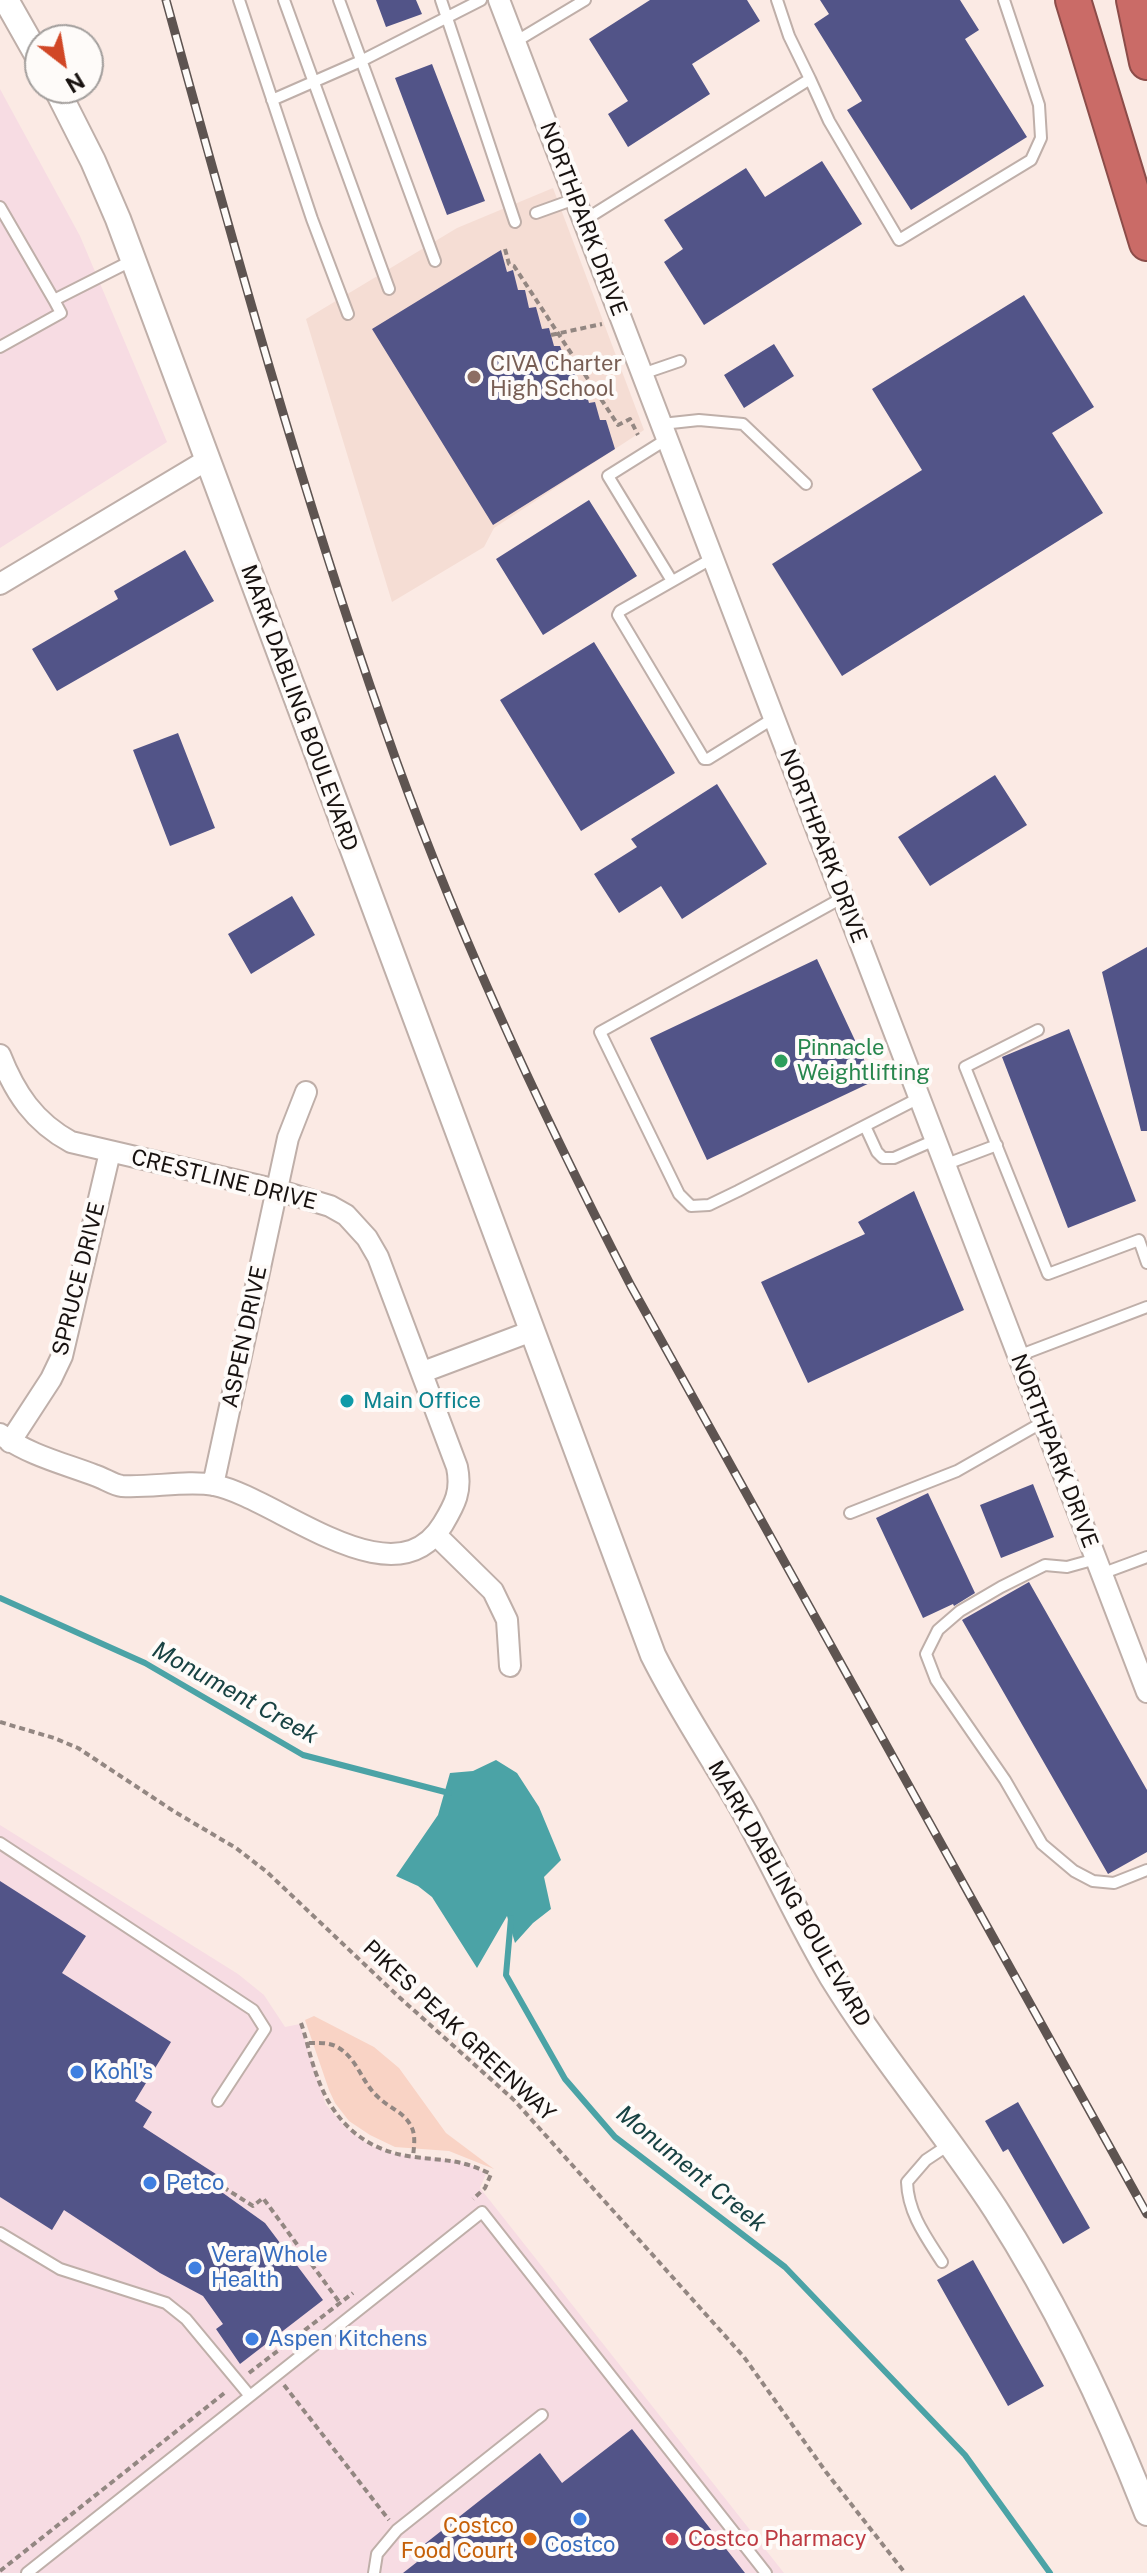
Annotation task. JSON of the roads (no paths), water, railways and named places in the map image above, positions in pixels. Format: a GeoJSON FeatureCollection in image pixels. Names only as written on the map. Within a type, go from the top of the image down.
{"type":"FeatureCollection","features":[{"type":"Feature","properties":{"kind":"highway"},"geometry":{"type":"LineString","coordinates":[[1073,0],[1147,243]]}},
{"type":"Feature","properties":{"kind":"highway"},"geometry":{"type":"LineString","coordinates":[[1134,0],[1147,62]]}},
{"type":"Feature","properties":{"kind":"street"},"geometry":{"type":"LineString","coordinates":[[6,0],[24,32]]}},
{"type":"Feature","properties":{"kind":"street","name":"NORTHPARK DRIVE"},"geometry":{"type":"LineString","coordinates":[[499,0],[1147,1692]]}},
{"type":"Feature","properties":{"kind":"street","name":"MARK DABLING BOULEVARD"},"geometry":{"type":"LineString","coordinates":[[64,104],[93,161],[133,260],[653,1655],[674,1696],[742,1807],[832,1976],[902,2081],[951,2143],[997,2212],[1056,2315],[1109,2419],[1147,2513]]}},
{"type":"Feature","properties":{"kind":"street"},"geometry":{"type":"LineString","coordinates":[[0,584],[207,460]]}},
{"type":"Feature","properties":{"kind":"street","name":"CRESTLINE DRIVE"},"geometry":{"type":"LineString","coordinates":[[0,1055],[4,1079],[26,1106],[54,1133],[71,1142],[277,1190],[330,1206],[346,1215],[367,1238],[378,1257],[423,1372],[460,1481],[459,1494],[436,1535]]}},
{"type":"Feature","properties":{"kind":"street","name":"ASPEN DRIVE"},"geometry":{"type":"LineString","coordinates":[[213,1485],[288,1138],[306,1092]]}},
{"type":"Feature","properties":{"kind":"street","name":"SPRUCE DRIVE"},"geometry":{"type":"LineString","coordinates":[[5,1438],[51,1379],[62,1356],[110,1152]]}},
{"type":"Feature","properties":{"kind":"street"},"geometry":{"type":"LineString","coordinates":[[423,1372],[532,1331]]}},
{"type":"Feature","properties":{"kind":"street"},"geometry":{"type":"LineString","coordinates":[[5,1438],[55,1463],[119,1486],[213,1485],[371,1553],[389,1555],[409,1551],[436,1535],[493,1591],[507,1620],[510,1666]]}},
{"type":"Feature","properties":{"kind":"lane"},"geometry":{"type":"LineString","coordinates":[[239,0],[312,219],[348,314]]}},
{"type":"Feature","properties":{"kind":"lane"},"geometry":{"type":"LineString","coordinates":[[284,0],[389,289]]}},
{"type":"Feature","properties":{"kind":"lane"},"geometry":{"type":"LineString","coordinates":[[339,0],[435,261]]}},
{"type":"Feature","properties":{"kind":"lane"},"geometry":{"type":"LineString","coordinates":[[441,0],[515,222]]}},
{"type":"Feature","properties":{"kind":"lane"},"geometry":{"type":"LineString","coordinates":[[272,100],[361,61],[481,0]]}},
{"type":"Feature","properties":{"kind":"lane"},"geometry":{"type":"LineString","coordinates":[[515,42],[585,0]]}},
{"type":"Feature","properties":{"kind":"lane"},"geometry":{"type":"LineString","coordinates":[[777,0],[789,36],[829,121],[899,240],[1031,160],[1041,138],[1039,105],[1004,0]]}},
{"type":"Feature","properties":{"kind":"lane"},"geometry":{"type":"LineString","coordinates":[[583,221],[810,79]]}},
{"type":"Feature","properties":{"kind":"lane"},"geometry":{"type":"LineString","coordinates":[[536,213],[575,199]]}},
{"type":"Feature","properties":{"kind":"lane"},"geometry":{"type":"LineString","coordinates":[[0,207],[61,313],[0,347]]}},
{"type":"Feature","properties":{"kind":"lane"},"geometry":{"type":"LineString","coordinates":[[54,300],[133,260]]}},
{"type":"Feature","properties":{"kind":"lane"},"geometry":{"type":"LineString","coordinates":[[642,374],[680,361]]}},
{"type":"Feature","properties":{"kind":"lane"},"geometry":{"type":"LineString","coordinates":[[672,581],[608,476],[665,432],[699,420],[743,424],[806,484]]}},
{"type":"Feature","properties":{"kind":"lane"},"geometry":{"type":"LineString","coordinates":[[713,558],[620,611],[618,615],[704,759],[774,718]]}},
{"type":"Feature","properties":{"kind":"lane"},"geometry":{"type":"LineString","coordinates":[[842,898],[600,1032],[679,1194],[691,1206],[709,1205],[919,1098]]}},
{"type":"Feature","properties":{"kind":"lane"},"geometry":{"type":"LineString","coordinates":[[1038,1030],[965,1067],[1048,1274],[1139,1240],[1147,1263]]}},
{"type":"Feature","properties":{"kind":"lane"},"geometry":{"type":"LineString","coordinates":[[865,1126],[883,1158],[894,1158],[935,1140]]}},
{"type":"Feature","properties":{"kind":"lane"},"geometry":{"type":"LineString","coordinates":[[944,1165],[997,1145]]}},
{"type":"Feature","properties":{"kind":"lane"},"geometry":{"type":"LineString","coordinates":[[1018,1356],[1147,1307]]}},
{"type":"Feature","properties":{"kind":"lane"},"geometry":{"type":"LineString","coordinates":[[850,1513],[957,1471],[1043,1422]]}},
{"type":"Feature","properties":{"kind":"lane"},"geometry":{"type":"LineString","coordinates":[[1147,1557],[1098,1566],[1045,1565],[960,1611],[938,1630],[926,1654],[936,1680],[1005,1780],[1042,1844],[1074,1871],[1093,1881],[1114,1883],[1147,1870]]}},
{"type":"Feature","properties":{"kind":"lane"},"geometry":{"type":"LineString","coordinates":[[0,1843],[253,2010],[265,2029],[218,2101]]}},
{"type":"Feature","properties":{"kind":"lane"},"geometry":{"type":"LineString","coordinates":[[942,2262],[919,2226],[908,2199],[907,2182],[926,2160],[951,2143]]}},
{"type":"Feature","properties":{"kind":"lane"},"geometry":{"type":"LineString","coordinates":[[27,2573],[482,2212],[766,2573]]}},
{"type":"Feature","properties":{"kind":"lane"},"geometry":{"type":"LineString","coordinates":[[0,2233],[60,2269],[166,2303],[186,2319],[250,2396]]}},
{"type":"Feature","properties":{"kind":"lane"},"geometry":{"type":"LineString","coordinates":[[374,2573],[377,2554],[397,2530],[542,2415]]}},
{"type":"Feature","properties":{"kind":"water"},"geometry":{"type":"Polygon","coordinates":[[[496,1760],[517,1773],[539,1807],[561,1860],[544,1877],[551,1909],[515,1943],[507,1916],[477,1968],[432,1897],[418,1886],[396,1876],[438,1815],[450,1773],[473,1771],[496,1760]]]}},
{"type":"Feature","properties":{"kind":"waterway","name":"Monument Creek"},"geometry":{"type":"LineString","coordinates":[[0,1598],[145,1663],[303,1755],[449,1793]]}},
{"type":"Feature","properties":{"kind":"waterway","name":"Monument Creek"},"geometry":{"type":"LineString","coordinates":[[511,1918],[506,1975],[565,2079],[615,2137],[785,2267],[965,2455],[1050,2573]]}},
{"type":"Feature","properties":{"kind":"railway"},"geometry":{"type":"LineString","coordinates":[[166,0],[269,364],[353,636],[410,798],[497,1010],[631,1286],[1147,2214]]}},
{"type":"Feature","properties":{"kind":"place","name":"CIVA Charter High School"},"geometry":{"type":"Point","coordinates":[474,377]}},
{"type":"Feature","properties":{"kind":"place","name":"Pinnacle Weightlifting"},"geometry":{"type":"Point","coordinates":[781,1061]}},
{"type":"Feature","properties":{"kind":"place","name":"Main Office"},"geometry":{"type":"Point","coordinates":[347,1401]}},
{"type":"Feature","properties":{"kind":"place","name":"Kohl's"},"geometry":{"type":"Point","coordinates":[77,2072]}},
{"type":"Feature","properties":{"kind":"place","name":"Petco"},"geometry":{"type":"Point","coordinates":[150,2183]}},
{"type":"Feature","properties":{"kind":"place","name":"Vera Whole Health"},"geometry":{"type":"Point","coordinates":[195,2268]}},
{"type":"Feature","properties":{"kind":"place","name":"Aspen Kitchens"},"geometry":{"type":"Point","coordinates":[252,2339]}},
{"type":"Feature","properties":{"kind":"place","name":"Costco"},"geometry":{"type":"Point","coordinates":[580,2519]}},
{"type":"Feature","properties":{"kind":"place","name":"Costco Food Court"},"geometry":{"type":"Point","coordinates":[530,2539]}},
{"type":"Feature","properties":{"kind":"place","name":"Costco Pharmacy"},"geometry":{"type":"Point","coordinates":[672,2539]}}]}
